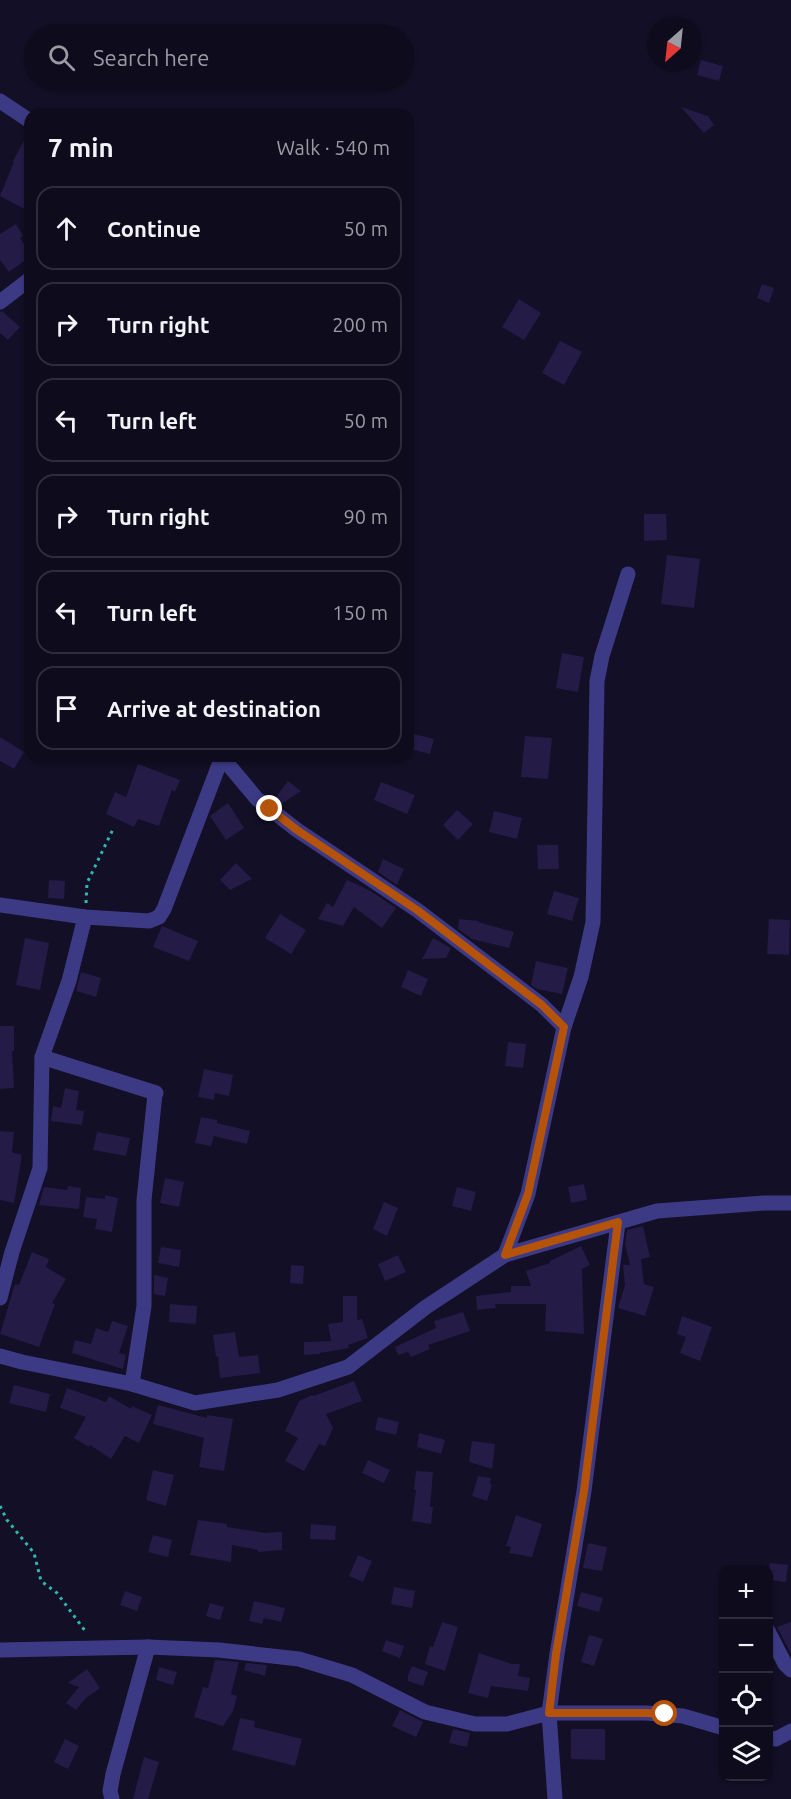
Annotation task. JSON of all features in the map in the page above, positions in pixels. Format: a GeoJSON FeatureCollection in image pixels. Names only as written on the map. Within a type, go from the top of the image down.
{"type":"FeatureCollection","features":[{"type":"Feature","properties":{"kind":"street"},"geometry":{"type":"LineString","coordinates":[[0,101],[24,117]]}},
{"type":"Feature","properties":{"kind":"street"},"geometry":{"type":"LineString","coordinates":[[0,302],[24,284]]}},
{"type":"Feature","properties":{"kind":"street"},"geometry":{"type":"LineString","coordinates":[[505,1255],[528,1194],[564,1027],[581,977],[593,922],[597,681],[602,656],[628,574]]}},
{"type":"Feature","properties":{"kind":"street"},"geometry":{"type":"LineString","coordinates":[[0,905],[85,917],[149,921],[159,917],[219,762]]}},
{"type":"Feature","properties":{"kind":"street"},"geometry":{"type":"LineString","coordinates":[[226,762],[257,799],[297,830],[417,910],[542,1005],[564,1027]]}},
{"type":"Feature","properties":{"kind":"street"},"geometry":{"type":"LineString","coordinates":[[0,1298],[12,1252],[40,1168],[42,1057],[69,981],[85,917]]}},
{"type":"Feature","properties":{"kind":"street"},"geometry":{"type":"LineString","coordinates":[[42,1057],[156,1093],[144,1200],[144,1306],[132,1384]]}},
{"type":"Feature","properties":{"kind":"street"},"geometry":{"type":"LineString","coordinates":[[0,1356],[132,1384],[195,1403],[278,1390],[348,1367],[426,1307],[505,1255],[657,1211],[791,1203]]}},
{"type":"Feature","properties":{"kind":"street"},"geometry":{"type":"LineString","coordinates":[[555,1799],[549,1713],[556,1654],[584,1491],[618,1222]]}},
{"type":"Feature","properties":{"kind":"street"},"geometry":{"type":"LineString","coordinates":[[773,1641],[785,1664],[791,1670]]}},
{"type":"Feature","properties":{"kind":"street"},"geometry":{"type":"LineString","coordinates":[[112,1799],[110,1791],[113,1774],[148,1647]]}},
{"type":"Feature","properties":{"kind":"street"},"geometry":{"type":"LineString","coordinates":[[0,1650],[148,1647],[219,1650],[299,1659],[351,1675],[425,1712],[474,1724],[507,1724],[549,1713],[656,1713],[683,1716],[720,1727]]}},
{"type":"Feature","properties":{"kind":"street"},"geometry":{"type":"LineString","coordinates":[[773,1739],[791,1731]]}},
{"type":"Feature","properties":{"kind":"path"},"geometry":{"type":"LineString","coordinates":[[85,917],[87,883],[114,827]]}},
{"type":"Feature","properties":{"kind":"path"},"geometry":{"type":"LineString","coordinates":[[0,1506],[7,1520],[34,1552],[41,1581],[57,1593],[98,1648]]}},
{"type":"Feature","properties":{"kind":"building"},"geometry":{"type":"Polygon","coordinates":[[[701,60],[723,66],[719,81],[697,75],[698,72],[701,72],[701,60]]]}},
{"type":"Feature","properties":{"kind":"building"},"geometry":{"type":"Polygon","coordinates":[[[681,107],[708,116],[714,125],[704,133],[681,107]]]}},
{"type":"Feature","properties":{"kind":"building"},"geometry":{"type":"Polygon","coordinates":[[[24,140],[24,209],[0,196],[13,161],[24,140]]]}},
{"type":"Feature","properties":{"kind":"building"},"geometry":{"type":"Polygon","coordinates":[[[16,224],[23,236],[20,238],[24,244],[24,261],[9,272],[0,260],[0,234],[16,224]]]}},
{"type":"Feature","properties":{"kind":"building"},"geometry":{"type":"Polygon","coordinates":[[[762,284],[774,288],[769,303],[757,298],[762,284]]]}},
{"type":"Feature","properties":{"kind":"building"},"geometry":{"type":"Polygon","coordinates":[[[519,299],[541,313],[524,340],[502,327],[519,299]]]}},
{"type":"Feature","properties":{"kind":"building"},"geometry":{"type":"Polygon","coordinates":[[[2,311],[20,327],[8,340],[0,333],[0,312],[2,311]]]}},
{"type":"Feature","properties":{"kind":"building"},"geometry":{"type":"Polygon","coordinates":[[[560,341],[582,352],[564,385],[542,373],[560,341]]]}},
{"type":"Feature","properties":{"kind":"building"},"geometry":{"type":"Polygon","coordinates":[[[644,514],[666,514],[667,540],[644,541],[644,514]]]}},
{"type":"Feature","properties":{"kind":"building"},"geometry":{"type":"Polygon","coordinates":[[[667,555],[700,559],[694,608],[661,604],[667,555]]]}},
{"type":"Feature","properties":{"kind":"building"},"geometry":{"type":"Polygon","coordinates":[[[562,653],[584,657],[578,692],[556,688],[562,653]]]}},
{"type":"Feature","properties":{"kind":"building"},"geometry":{"type":"Polygon","coordinates":[[[414,734],[434,739],[430,754],[414,750],[414,734]]]}},
{"type":"Feature","properties":{"kind":"building"},"geometry":{"type":"Polygon","coordinates":[[[525,736],[552,738],[548,779],[521,777],[525,736]]]}},
{"type":"Feature","properties":{"kind":"building"},"geometry":{"type":"Polygon","coordinates":[[[0,737],[24,752],[14,769],[0,761],[0,737]]]}},
{"type":"Feature","properties":{"kind":"building"},"geometry":{"type":"Polygon","coordinates":[[[138,764],[180,780],[175,792],[172,790],[159,826],[138,819],[134,827],[106,814],[115,792],[126,797],[138,764]]]}},
{"type":"Feature","properties":{"kind":"building"},"geometry":{"type":"Polygon","coordinates":[[[288,781],[301,791],[280,805],[274,800],[288,781]]]}},
{"type":"Feature","properties":{"kind":"building"},"geometry":{"type":"Polygon","coordinates":[[[381,782],[415,795],[407,814],[374,800],[381,782]]]}},
{"type":"Feature","properties":{"kind":"building"},"geometry":{"type":"Polygon","coordinates":[[[228,803],[244,828],[226,840],[210,816],[228,803]]]}},
{"type":"Feature","properties":{"kind":"building"},"geometry":{"type":"Polygon","coordinates":[[[457,810],[473,824],[458,840],[443,825],[457,810]]]}},
{"type":"Feature","properties":{"kind":"building"},"geometry":{"type":"Polygon","coordinates":[[[494,811],[522,818],[517,839],[489,832],[494,811]]]}},
{"type":"Feature","properties":{"kind":"building"},"geometry":{"type":"Polygon","coordinates":[[[537,845],[558,845],[559,869],[538,869],[537,845]]]}},
{"type":"Feature","properties":{"kind":"building"},"geometry":{"type":"Polygon","coordinates":[[[383,859],[404,869],[397,885],[378,872],[383,859]]]}},
{"type":"Feature","properties":{"kind":"building"},"geometry":{"type":"Polygon","coordinates":[[[236,863],[252,879],[230,890],[220,880],[236,863]]]}},
{"type":"Feature","properties":{"kind":"building"},"geometry":{"type":"Polygon","coordinates":[[[49,880],[65,881],[64,899],[48,898],[49,880]]]}},
{"type":"Feature","properties":{"kind":"building"},"geometry":{"type":"Polygon","coordinates":[[[347,880],[369,890],[396,908],[382,928],[354,907],[343,926],[318,919],[327,903],[333,907],[347,880]]]}},
{"type":"Feature","properties":{"kind":"building"},"geometry":{"type":"Polygon","coordinates":[[[554,891],[579,898],[572,921],[547,914],[554,891]]]}},
{"type":"Feature","properties":{"kind":"building"},"geometry":{"type":"Polygon","coordinates":[[[280,914],[306,930],[291,954],[265,938],[280,914]]]}},
{"type":"Feature","properties":{"kind":"building"},"geometry":{"type":"Polygon","coordinates":[[[459,919],[478,921],[514,932],[509,948],[472,939],[458,929],[459,919]]]}},
{"type":"Feature","properties":{"kind":"building"},"geometry":{"type":"Polygon","coordinates":[[[769,919],[790,920],[789,955],[767,954],[769,919]]]}},
{"type":"Feature","properties":{"kind":"building"},"geometry":{"type":"Polygon","coordinates":[[[162,926],[198,941],[189,961],[153,947],[162,926]]]}},
{"type":"Feature","properties":{"kind":"building"},"geometry":{"type":"Polygon","coordinates":[[[25,938],[49,943],[40,990],[16,985],[25,938]]]}},
{"type":"Feature","properties":{"kind":"building"},"geometry":{"type":"Polygon","coordinates":[[[433,938],[451,948],[446,958],[422,959],[433,938]]]}},
{"type":"Feature","properties":{"kind":"building"},"geometry":{"type":"Polygon","coordinates":[[[536,961],[568,968],[562,994],[537,989],[531,985],[536,961]]]}},
{"type":"Feature","properties":{"kind":"building"},"geometry":{"type":"Polygon","coordinates":[[[408,970],[428,979],[421,996],[401,987],[408,970]]]}},
{"type":"Feature","properties":{"kind":"building"},"geometry":{"type":"Polygon","coordinates":[[[81,972],[101,978],[96,997],[76,991],[81,972]]]}},
{"type":"Feature","properties":{"kind":"building"},"geometry":{"type":"Polygon","coordinates":[[[0,1026],[14,1026],[14,1051],[12,1051],[14,1088],[0,1089],[0,1026]]]}},
{"type":"Feature","properties":{"kind":"building"},"geometry":{"type":"Polygon","coordinates":[[[508,1042],[526,1044],[523,1068],[505,1066],[508,1042]]]}},
{"type":"Feature","properties":{"kind":"building"},"geometry":{"type":"Polygon","coordinates":[[[204,1069],[233,1075],[229,1096],[215,1093],[214,1100],[198,1097],[204,1069]]]}},
{"type":"Feature","properties":{"kind":"building"},"geometry":{"type":"Polygon","coordinates":[[[65,1088],[79,1091],[76,1110],[84,1111],[82,1125],[51,1121],[53,1106],[61,1108],[65,1088]]]}},
{"type":"Feature","properties":{"kind":"building"},"geometry":{"type":"Polygon","coordinates":[[[201,1117],[250,1131],[247,1144],[214,1136],[211,1146],[195,1143],[201,1117]]]}},
{"type":"Feature","properties":{"kind":"building"},"geometry":{"type":"Polygon","coordinates":[[[0,1131],[14,1132],[12,1152],[22,1155],[14,1203],[0,1200],[0,1131]]]}},
{"type":"Feature","properties":{"kind":"building"},"geometry":{"type":"Polygon","coordinates":[[[97,1132],[130,1138],[126,1156],[93,1150],[97,1132]]]}},
{"type":"Feature","properties":{"kind":"building"},"geometry":{"type":"Polygon","coordinates":[[[165,1178],[184,1182],[179,1207],[160,1203],[165,1178]]]}},
{"type":"Feature","properties":{"kind":"building"},"geometry":{"type":"Polygon","coordinates":[[[584,1184],[587,1200],[571,1203],[568,1187],[584,1184]]]}},
{"type":"Feature","properties":{"kind":"building"},"geometry":{"type":"Polygon","coordinates":[[[68,1186],[81,1188],[79,1209],[39,1205],[44,1187],[67,1190],[68,1186]]]}},
{"type":"Feature","properties":{"kind":"building"},"geometry":{"type":"Polygon","coordinates":[[[457,1187],[476,1192],[471,1211],[452,1206],[457,1187]]]}},
{"type":"Feature","properties":{"kind":"building"},"geometry":{"type":"Polygon","coordinates":[[[105,1195],[118,1198],[112,1232],[95,1229],[97,1219],[83,1217],[86,1197],[105,1199],[105,1195]]]}},
{"type":"Feature","properties":{"kind":"building"},"geometry":{"type":"Polygon","coordinates":[[[384,1202],[398,1208],[387,1236],[373,1229],[384,1202]]]}},
{"type":"Feature","properties":{"kind":"building"},"geometry":{"type":"Polygon","coordinates":[[[643,1226],[650,1257],[641,1259],[644,1284],[654,1287],[645,1316],[618,1308],[625,1285],[623,1265],[630,1265],[625,1244],[627,1230],[643,1226]]]}},
{"type":"Feature","properties":{"kind":"building"},"geometry":{"type":"Polygon","coordinates":[[[581,1246],[590,1265],[582,1269],[584,1334],[545,1331],[546,1304],[495,1304],[496,1308],[477,1310],[476,1296],[511,1292],[511,1286],[531,1286],[526,1271],[550,1263],[581,1246]]]}},
{"type":"Feature","properties":{"kind":"building"},"geometry":{"type":"Polygon","coordinates":[[[161,1247],[181,1250],[179,1267],[158,1263],[161,1247]]]}},
{"type":"Feature","properties":{"kind":"building"},"geometry":{"type":"Polygon","coordinates":[[[32,1252],[49,1259],[46,1267],[66,1279],[52,1303],[55,1304],[39,1347],[0,1334],[15,1284],[19,1285],[32,1252]]]}},
{"type":"Feature","properties":{"kind":"building"},"geometry":{"type":"Polygon","coordinates":[[[398,1255],[406,1272],[385,1281],[378,1264],[398,1255]]]}},
{"type":"Feature","properties":{"kind":"building"},"geometry":{"type":"Polygon","coordinates":[[[291,1265],[304,1266],[303,1284],[290,1283],[291,1265]]]}},
{"type":"Feature","properties":{"kind":"building"},"geometry":{"type":"Polygon","coordinates":[[[154,1275],[168,1278],[165,1296],[154,1294],[154,1275]]]}},
{"type":"Feature","properties":{"kind":"building"},"geometry":{"type":"Polygon","coordinates":[[[343,1296],[357,1296],[357,1320],[362,1319],[368,1338],[348,1345],[349,1348],[304,1355],[304,1342],[331,1341],[328,1324],[343,1322],[343,1296]]]}},
{"type":"Feature","properties":{"kind":"building"},"geometry":{"type":"Polygon","coordinates":[[[170,1304],[197,1306],[196,1324],[169,1322],[170,1304]]]}},
{"type":"Feature","properties":{"kind":"building"},"geometry":{"type":"Polygon","coordinates":[[[463,1312],[470,1331],[428,1345],[430,1349],[411,1357],[408,1352],[398,1355],[395,1347],[436,1328],[434,1321],[463,1312]]]}},
{"type":"Feature","properties":{"kind":"building"},"geometry":{"type":"Polygon","coordinates":[[[682,1316],[712,1327],[700,1361],[680,1353],[686,1337],[677,1334],[682,1316]]]}},
{"type":"Feature","properties":{"kind":"building"},"geometry":{"type":"Polygon","coordinates":[[[112,1321],[128,1326],[119,1353],[126,1355],[123,1369],[72,1353],[75,1340],[91,1344],[96,1328],[108,1332],[112,1321]]]}},
{"type":"Feature","properties":{"kind":"building"},"geometry":{"type":"Polygon","coordinates":[[[235,1332],[239,1357],[258,1355],[260,1373],[220,1378],[213,1335],[235,1332]]]}},
{"type":"Feature","properties":{"kind":"building"},"geometry":{"type":"Polygon","coordinates":[[[354,1381],[362,1401],[326,1414],[333,1428],[325,1446],[319,1444],[304,1471],[285,1461],[298,1438],[285,1431],[299,1401],[354,1381]]]}},
{"type":"Feature","properties":{"kind":"building"},"geometry":{"type":"Polygon","coordinates":[[[14,1385],[50,1394],[46,1412],[9,1403],[14,1385]]]}},
{"type":"Feature","properties":{"kind":"building"},"geometry":{"type":"Polygon","coordinates":[[[67,1388],[106,1402],[109,1396],[131,1409],[132,1406],[152,1415],[139,1443],[125,1436],[111,1459],[90,1445],[89,1447],[74,1438],[86,1417],[60,1408],[67,1388]]]}},
{"type":"Feature","properties":{"kind":"building"},"geometry":{"type":"Polygon","coordinates":[[[158,1405],[207,1418],[207,1415],[233,1419],[224,1471],[199,1467],[204,1438],[153,1424],[158,1405]]]}},
{"type":"Feature","properties":{"kind":"building"},"geometry":{"type":"Polygon","coordinates":[[[378,1417],[399,1422],[396,1435],[375,1430],[378,1417]]]}},
{"type":"Feature","properties":{"kind":"building"},"geometry":{"type":"Polygon","coordinates":[[[419,1433],[445,1440],[441,1454],[417,1447],[419,1433]]]}},
{"type":"Feature","properties":{"kind":"building"},"geometry":{"type":"Polygon","coordinates":[[[472,1441],[495,1444],[492,1469],[469,1462],[472,1441]]]}},
{"type":"Feature","properties":{"kind":"building"},"geometry":{"type":"Polygon","coordinates":[[[368,1460],[390,1470],[384,1483],[362,1473],[368,1460]]]}},
{"type":"Feature","properties":{"kind":"building"},"geometry":{"type":"Polygon","coordinates":[[[153,1470],[174,1475],[166,1506],[146,1500],[153,1470]]]}},
{"type":"Feature","properties":{"kind":"building"},"geometry":{"type":"Polygon","coordinates":[[[416,1471],[433,1472],[431,1524],[412,1521],[416,1471]]]}},
{"type":"Feature","properties":{"kind":"building"},"geometry":{"type":"Polygon","coordinates":[[[478,1476],[491,1478],[490,1484],[492,1485],[487,1501],[472,1496],[478,1476]]]}},
{"type":"Feature","properties":{"kind":"building"},"geometry":{"type":"Polygon","coordinates":[[[516,1515],[542,1524],[532,1557],[509,1553],[511,1547],[506,1546],[516,1515]]]}},
{"type":"Feature","properties":{"kind":"building"},"geometry":{"type":"Polygon","coordinates":[[[198,1520],[265,1533],[282,1532],[282,1550],[258,1552],[258,1550],[232,1545],[231,1562],[190,1555],[198,1520]]]}},
{"type":"Feature","properties":{"kind":"building"},"geometry":{"type":"Polygon","coordinates":[[[311,1524],[336,1526],[335,1540],[310,1539],[311,1524]]]}},
{"type":"Feature","properties":{"kind":"building"},"geometry":{"type":"Polygon","coordinates":[[[153,1535],[172,1540],[168,1557],[148,1552],[153,1535]]]}},
{"type":"Feature","properties":{"kind":"building"},"geometry":{"type":"Polygon","coordinates":[[[588,1543],[607,1547],[602,1571],[583,1568],[588,1543]]]}},
{"type":"Feature","properties":{"kind":"building"},"geometry":{"type":"Polygon","coordinates":[[[358,1555],[372,1561],[363,1582],[349,1576],[358,1555]]]}},
{"type":"Feature","properties":{"kind":"building"},"geometry":{"type":"Polygon","coordinates":[[[770,1563],[788,1565],[786,1582],[773,1581],[773,1565],[770,1563]]]}},
{"type":"Feature","properties":{"kind":"building"},"geometry":{"type":"Polygon","coordinates":[[[394,1587],[415,1591],[412,1608],[391,1604],[394,1587]]]}},
{"type":"Feature","properties":{"kind":"building"},"geometry":{"type":"Polygon","coordinates":[[[125,1591],[142,1597],[137,1611],[120,1605],[125,1591]]]}},
{"type":"Feature","properties":{"kind":"building"},"geometry":{"type":"Polygon","coordinates":[[[581,1592],[603,1598],[599,1612],[577,1606],[581,1592]]]}},
{"type":"Feature","properties":{"kind":"building"},"geometry":{"type":"Polygon","coordinates":[[[254,1601],[285,1608],[281,1622],[264,1618],[262,1624],[249,1621],[254,1601]]]}},
{"type":"Feature","properties":{"kind":"building"},"geometry":{"type":"Polygon","coordinates":[[[210,1603],[224,1607],[220,1620],[206,1616],[210,1603]]]}},
{"type":"Feature","properties":{"kind":"building"},"geometry":{"type":"Polygon","coordinates":[[[442,1622],[458,1627],[445,1671],[425,1664],[430,1646],[433,1647],[442,1622]]]}},
{"type":"Feature","properties":{"kind":"building"},"geometry":{"type":"Polygon","coordinates":[[[791,1622],[791,1654],[777,1627],[791,1622]]]}},
{"type":"Feature","properties":{"kind":"building"},"geometry":{"type":"Polygon","coordinates":[[[589,1635],[603,1639],[594,1666],[581,1662],[589,1635]]]}},
{"type":"Feature","properties":{"kind":"building"},"geometry":{"type":"Polygon","coordinates":[[[386,1640],[404,1646],[400,1658],[382,1651],[386,1640]]]}},
{"type":"Feature","properties":{"kind":"building"},"geometry":{"type":"Polygon","coordinates":[[[479,1653],[512,1664],[520,1664],[518,1676],[530,1678],[528,1691],[491,1686],[488,1698],[468,1693],[479,1653]]]}},
{"type":"Feature","properties":{"kind":"building"},"geometry":{"type":"Polygon","coordinates":[[[215,1660],[239,1662],[231,1694],[237,1696],[233,1711],[223,1726],[194,1717],[203,1687],[208,1688],[215,1660]]]}},
{"type":"Feature","properties":{"kind":"building"},"geometry":{"type":"Polygon","coordinates":[[[246,1663],[267,1665],[265,1676],[244,1670],[246,1663]]]}},
{"type":"Feature","properties":{"kind":"building"},"geometry":{"type":"Polygon","coordinates":[[[412,1666],[428,1672],[423,1686],[408,1681],[412,1666]]]}},
{"type":"Feature","properties":{"kind":"building"},"geometry":{"type":"Polygon","coordinates":[[[159,1667],[177,1672],[173,1685],[156,1680],[159,1667]]]}},
{"type":"Feature","properties":{"kind":"building"},"geometry":{"type":"Polygon","coordinates":[[[87,1669],[100,1688],[86,1698],[76,1710],[66,1703],[79,1687],[68,1683],[87,1669]]]}},
{"type":"Feature","properties":{"kind":"building"},"geometry":{"type":"Polygon","coordinates":[[[400,1710],[423,1722],[416,1737],[392,1726],[400,1710]]]}},
{"type":"Feature","properties":{"kind":"building"},"geometry":{"type":"Polygon","coordinates":[[[240,1718],[255,1721],[254,1727],[302,1739],[295,1766],[232,1750],[240,1718]]]}},
{"type":"Feature","properties":{"kind":"building"},"geometry":{"type":"Polygon","coordinates":[[[453,1729],[470,1733],[467,1747],[449,1743],[453,1729]]]}},
{"type":"Feature","properties":{"kind":"building"},"geometry":{"type":"Polygon","coordinates":[[[571,1729],[605,1729],[605,1760],[571,1759],[571,1729]]]}},
{"type":"Feature","properties":{"kind":"building"},"geometry":{"type":"Polygon","coordinates":[[[65,1739],[79,1746],[68,1769],[54,1762],[65,1739]]]}},
{"type":"Feature","properties":{"kind":"building"},"geometry":{"type":"Polygon","coordinates":[[[144,1757],[159,1762],[148,1799],[133,1799],[144,1757]]]}},
{"type":"Feature","properties":{"kind":"route"},"geometry":{"type":"LineString","coordinates":[[270,809],[297,830],[417,910],[542,1005],[564,1027],[528,1194],[505,1255],[618,1222],[584,1491],[556,1654],[549,1713],[665,1714]]}}]}
